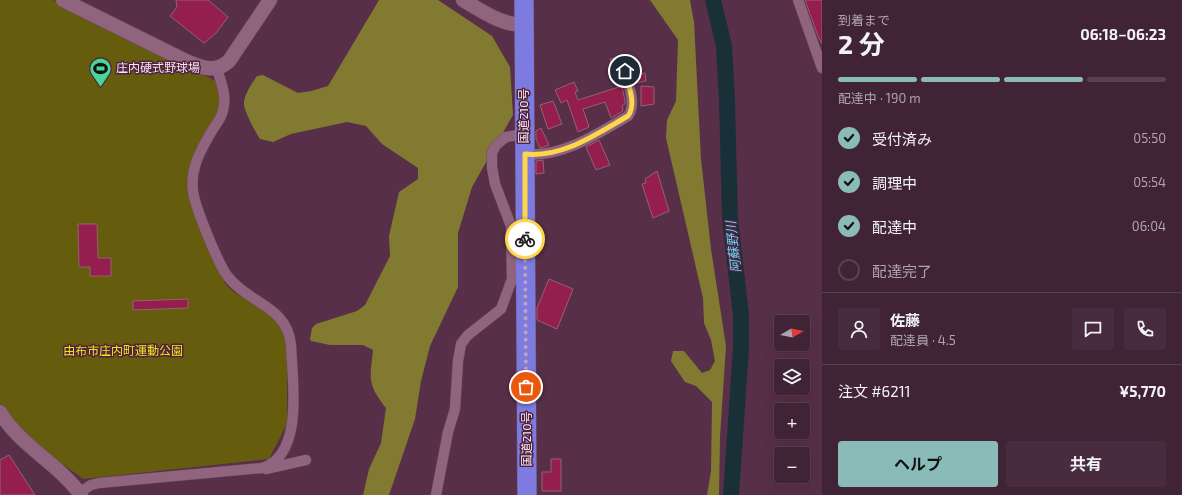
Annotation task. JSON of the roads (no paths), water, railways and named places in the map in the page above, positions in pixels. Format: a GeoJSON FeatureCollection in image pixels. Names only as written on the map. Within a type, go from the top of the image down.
{"type":"FeatureCollection","features":[{"type":"Feature","properties":{"kind":"highway","name":"国道210号"},"geometry":{"type":"LineString","coordinates":[[524,0],[527,495]]}},
{"type":"Feature","properties":{"kind":"street"},"geometry":{"type":"LineString","coordinates":[[63,0],[190,62],[205,68],[217,69],[229,62],[270,0]]}},
{"type":"Feature","properties":{"kind":"street"},"geometry":{"type":"LineString","coordinates":[[463,0],[500,20],[511,24],[524,25]]}},
{"type":"Feature","properties":{"kind":"street"},"geometry":{"type":"LineString","coordinates":[[798,0],[822,68]]}},
{"type":"Feature","properties":{"kind":"street"},"geometry":{"type":"LineString","coordinates":[[217,69],[224,96],[223,110],[197,158],[193,177],[194,196],[226,274],[237,287],[280,316],[288,333],[291,345],[292,432],[286,446],[278,457],[269,466],[258,469]]}},
{"type":"Feature","properties":{"kind":"street"},"geometry":{"type":"LineString","coordinates":[[525,154],[548,154],[580,143],[628,116],[631,112],[632,104],[625,71]]}},
{"type":"Feature","properties":{"kind":"street"},"geometry":{"type":"LineString","coordinates":[[436,495],[447,438],[455,409],[458,361],[461,344],[468,335],[501,309],[512,279],[511,226],[495,184],[492,167],[492,154],[496,145],[506,137],[524,134]]}},
{"type":"Feature","properties":{"kind":"street"},"geometry":{"type":"LineString","coordinates":[[0,412],[16,434],[59,471],[80,494],[91,485],[99,483],[258,469],[282,466],[306,460]]}},
{"type":"Feature","properties":{"kind":"waterway","name":"阿蘇野川"},"geometry":{"type":"LineString","coordinates":[[713,0],[724,46],[730,219],[741,315],[741,348],[731,495]]}},
{"type":"Feature","properties":{"kind":"place","name":"庄内硬式野球場"},"geometry":{"type":"Point","coordinates":[101,88]}},
{"type":"Feature","properties":{"kind":"park label","name":"由布市庄内町運動公園"},"geometry":{"type":"Point","coordinates":[123,351]}}]}
